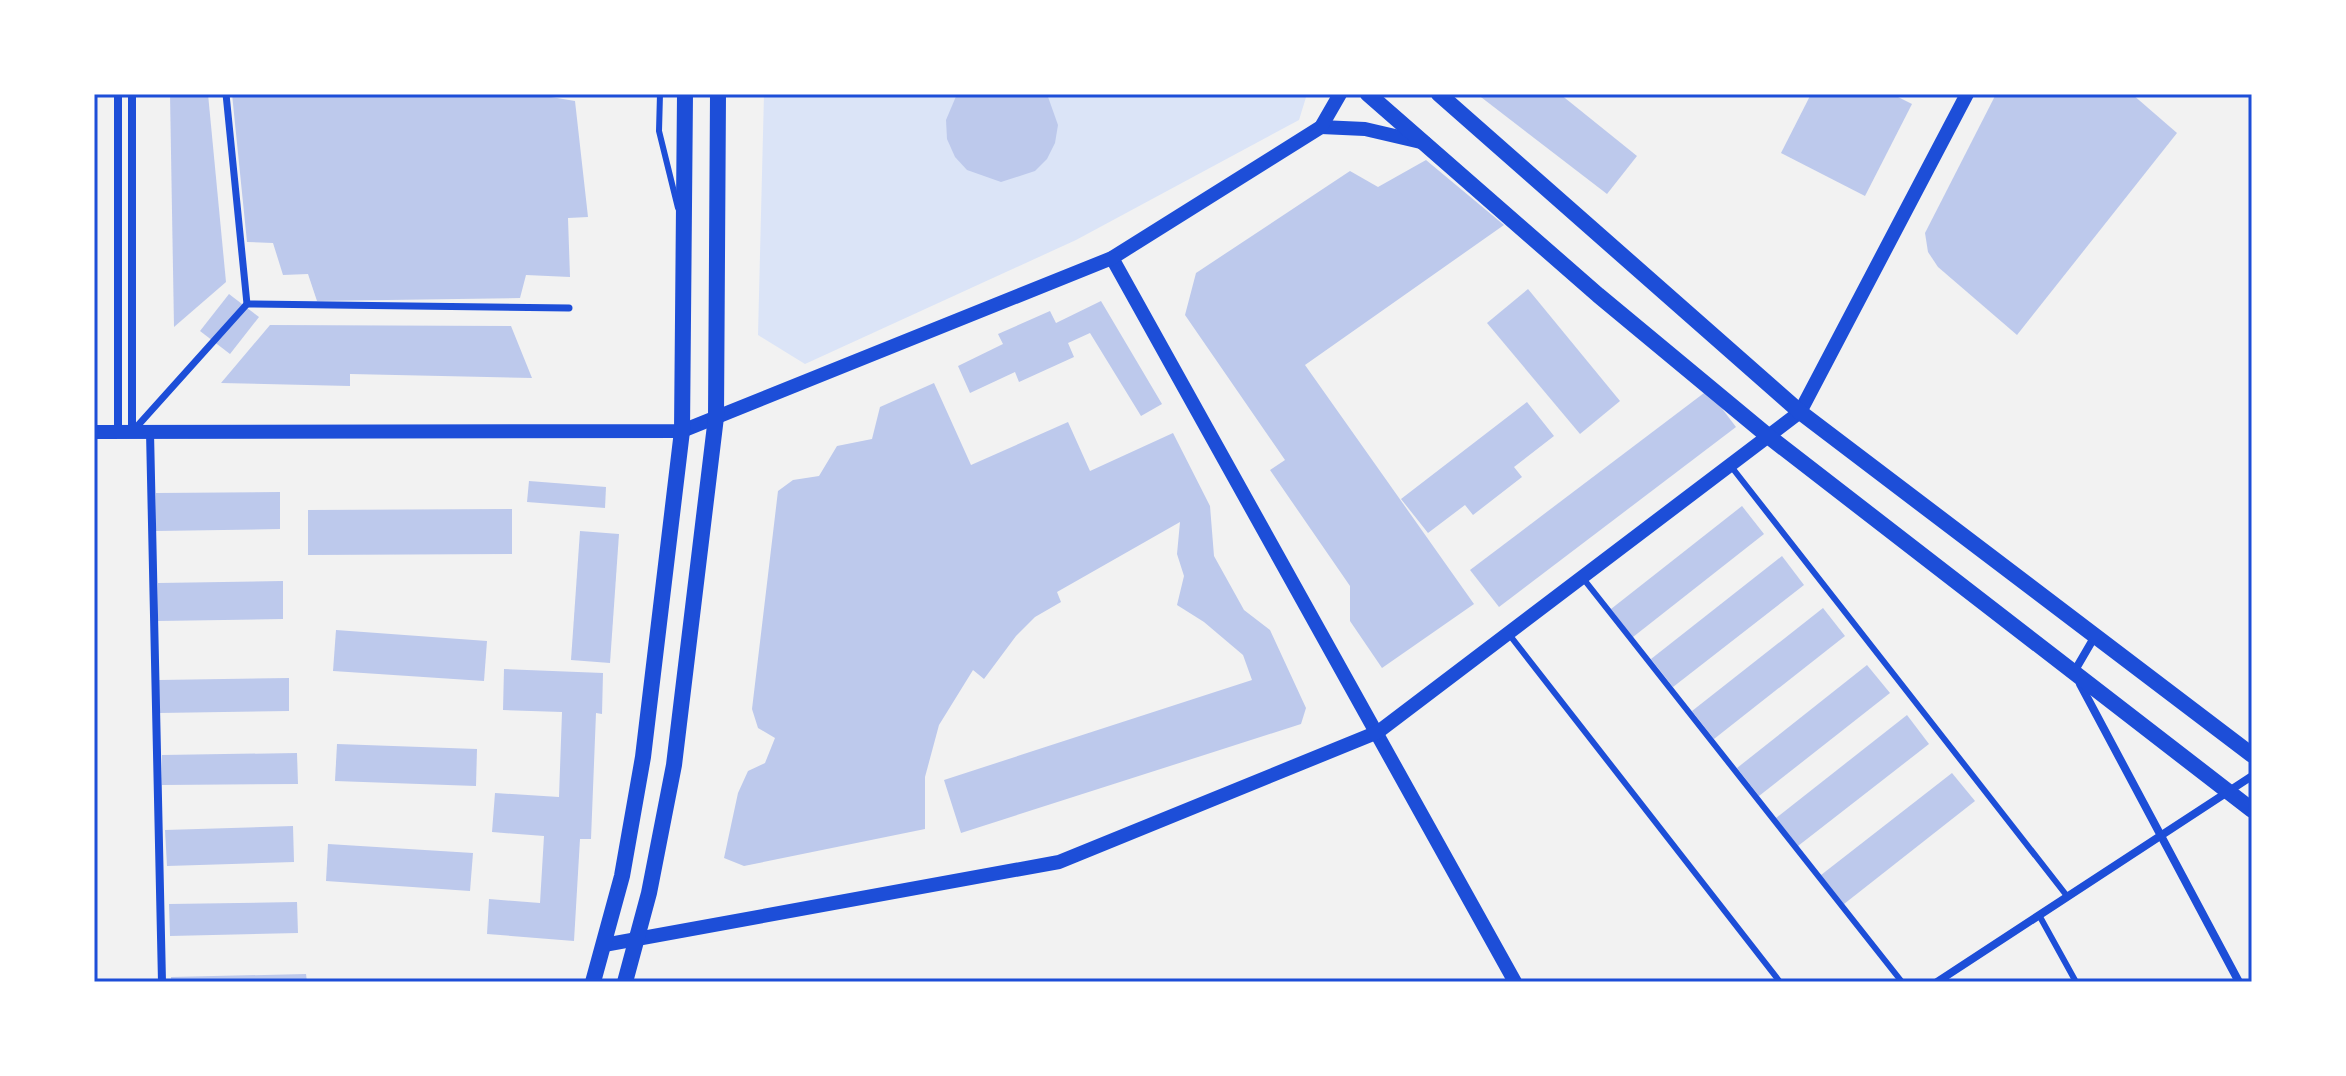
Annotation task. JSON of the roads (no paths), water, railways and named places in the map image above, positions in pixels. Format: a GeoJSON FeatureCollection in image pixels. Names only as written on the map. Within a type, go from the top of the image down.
{"type":"FeatureCollection","features":[{"type":"Feature","properties":{"kind":"main road"},"geometry":{"type":"LineString","coordinates":[[593,982],[622,876],[643,757],[682,431],[685,94]]}},
{"type":"Feature","properties":{"kind":"main road"},"geometry":{"type":"LineString","coordinates":[[625,982],[674,765],[716,417],[718,94]]}},
{"type":"Feature","properties":{"kind":"main road"},"geometry":{"type":"LineString","coordinates":[[1368,94],[1598,295],[1768,436],[2252,810]]}},
{"type":"Feature","properties":{"kind":"main road"},"geometry":{"type":"LineString","coordinates":[[1439,94],[1800,412],[2252,755]]}},
{"type":"Feature","properties":{"kind":"street"},"geometry":{"type":"LineString","coordinates":[[118,94],[125,432]]}},
{"type":"Feature","properties":{"kind":"street"},"geometry":{"type":"LineString","coordinates":[[125,432],[132,94]]}},
{"type":"Feature","properties":{"kind":"street"},"geometry":{"type":"LineString","coordinates":[[226,94],[247,304]]}},
{"type":"Feature","properties":{"kind":"street"},"geometry":{"type":"LineString","coordinates":[[94,432],[682,431],[1112,258],[1321,127],[1340,94]]}},
{"type":"Feature","properties":{"kind":"street"},"geometry":{"type":"LineString","coordinates":[[604,945],[636,942],[1059,862],[1378,732],[1800,412],[1967,94]]}},
{"type":"Feature","properties":{"kind":"street"},"geometry":{"type":"LineString","coordinates":[[1321,127],[1365,129],[1425,143]]}},
{"type":"Feature","properties":{"kind":"street"},"geometry":{"type":"LineString","coordinates":[[1112,258],[1515,982]]}},
{"type":"Feature","properties":{"kind":"street"},"geometry":{"type":"LineString","coordinates":[[125,432],[247,304],[569,308]]}},
{"type":"Feature","properties":{"kind":"street"},"geometry":{"type":"LineString","coordinates":[[150,432],[162,982]]}},
{"type":"Feature","properties":{"kind":"street"},"geometry":{"type":"LineString","coordinates":[[2096,635],[2073,671],[2163,834],[2239,982]]}},
{"type":"Feature","properties":{"kind":"street"},"geometry":{"type":"LineString","coordinates":[[1937,982],[2252,776]]}},
{"type":"Feature","properties":{"kind":"lane"},"geometry":{"type":"LineString","coordinates":[[660,94],[659,131],[684,231]]}},
{"type":"Feature","properties":{"kind":"lane"},"geometry":{"type":"LineString","coordinates":[[1730,465],[2067,896]]}},
{"type":"Feature","properties":{"kind":"lane"},"geometry":{"type":"LineString","coordinates":[[1582,577],[1902,982]]}},
{"type":"Feature","properties":{"kind":"lane"},"geometry":{"type":"LineString","coordinates":[[1508,633],[1780,982]]}},
{"type":"Feature","properties":{"kind":"lane"},"geometry":{"type":"LineString","coordinates":[[2039,915],[2076,982]]}}]}
